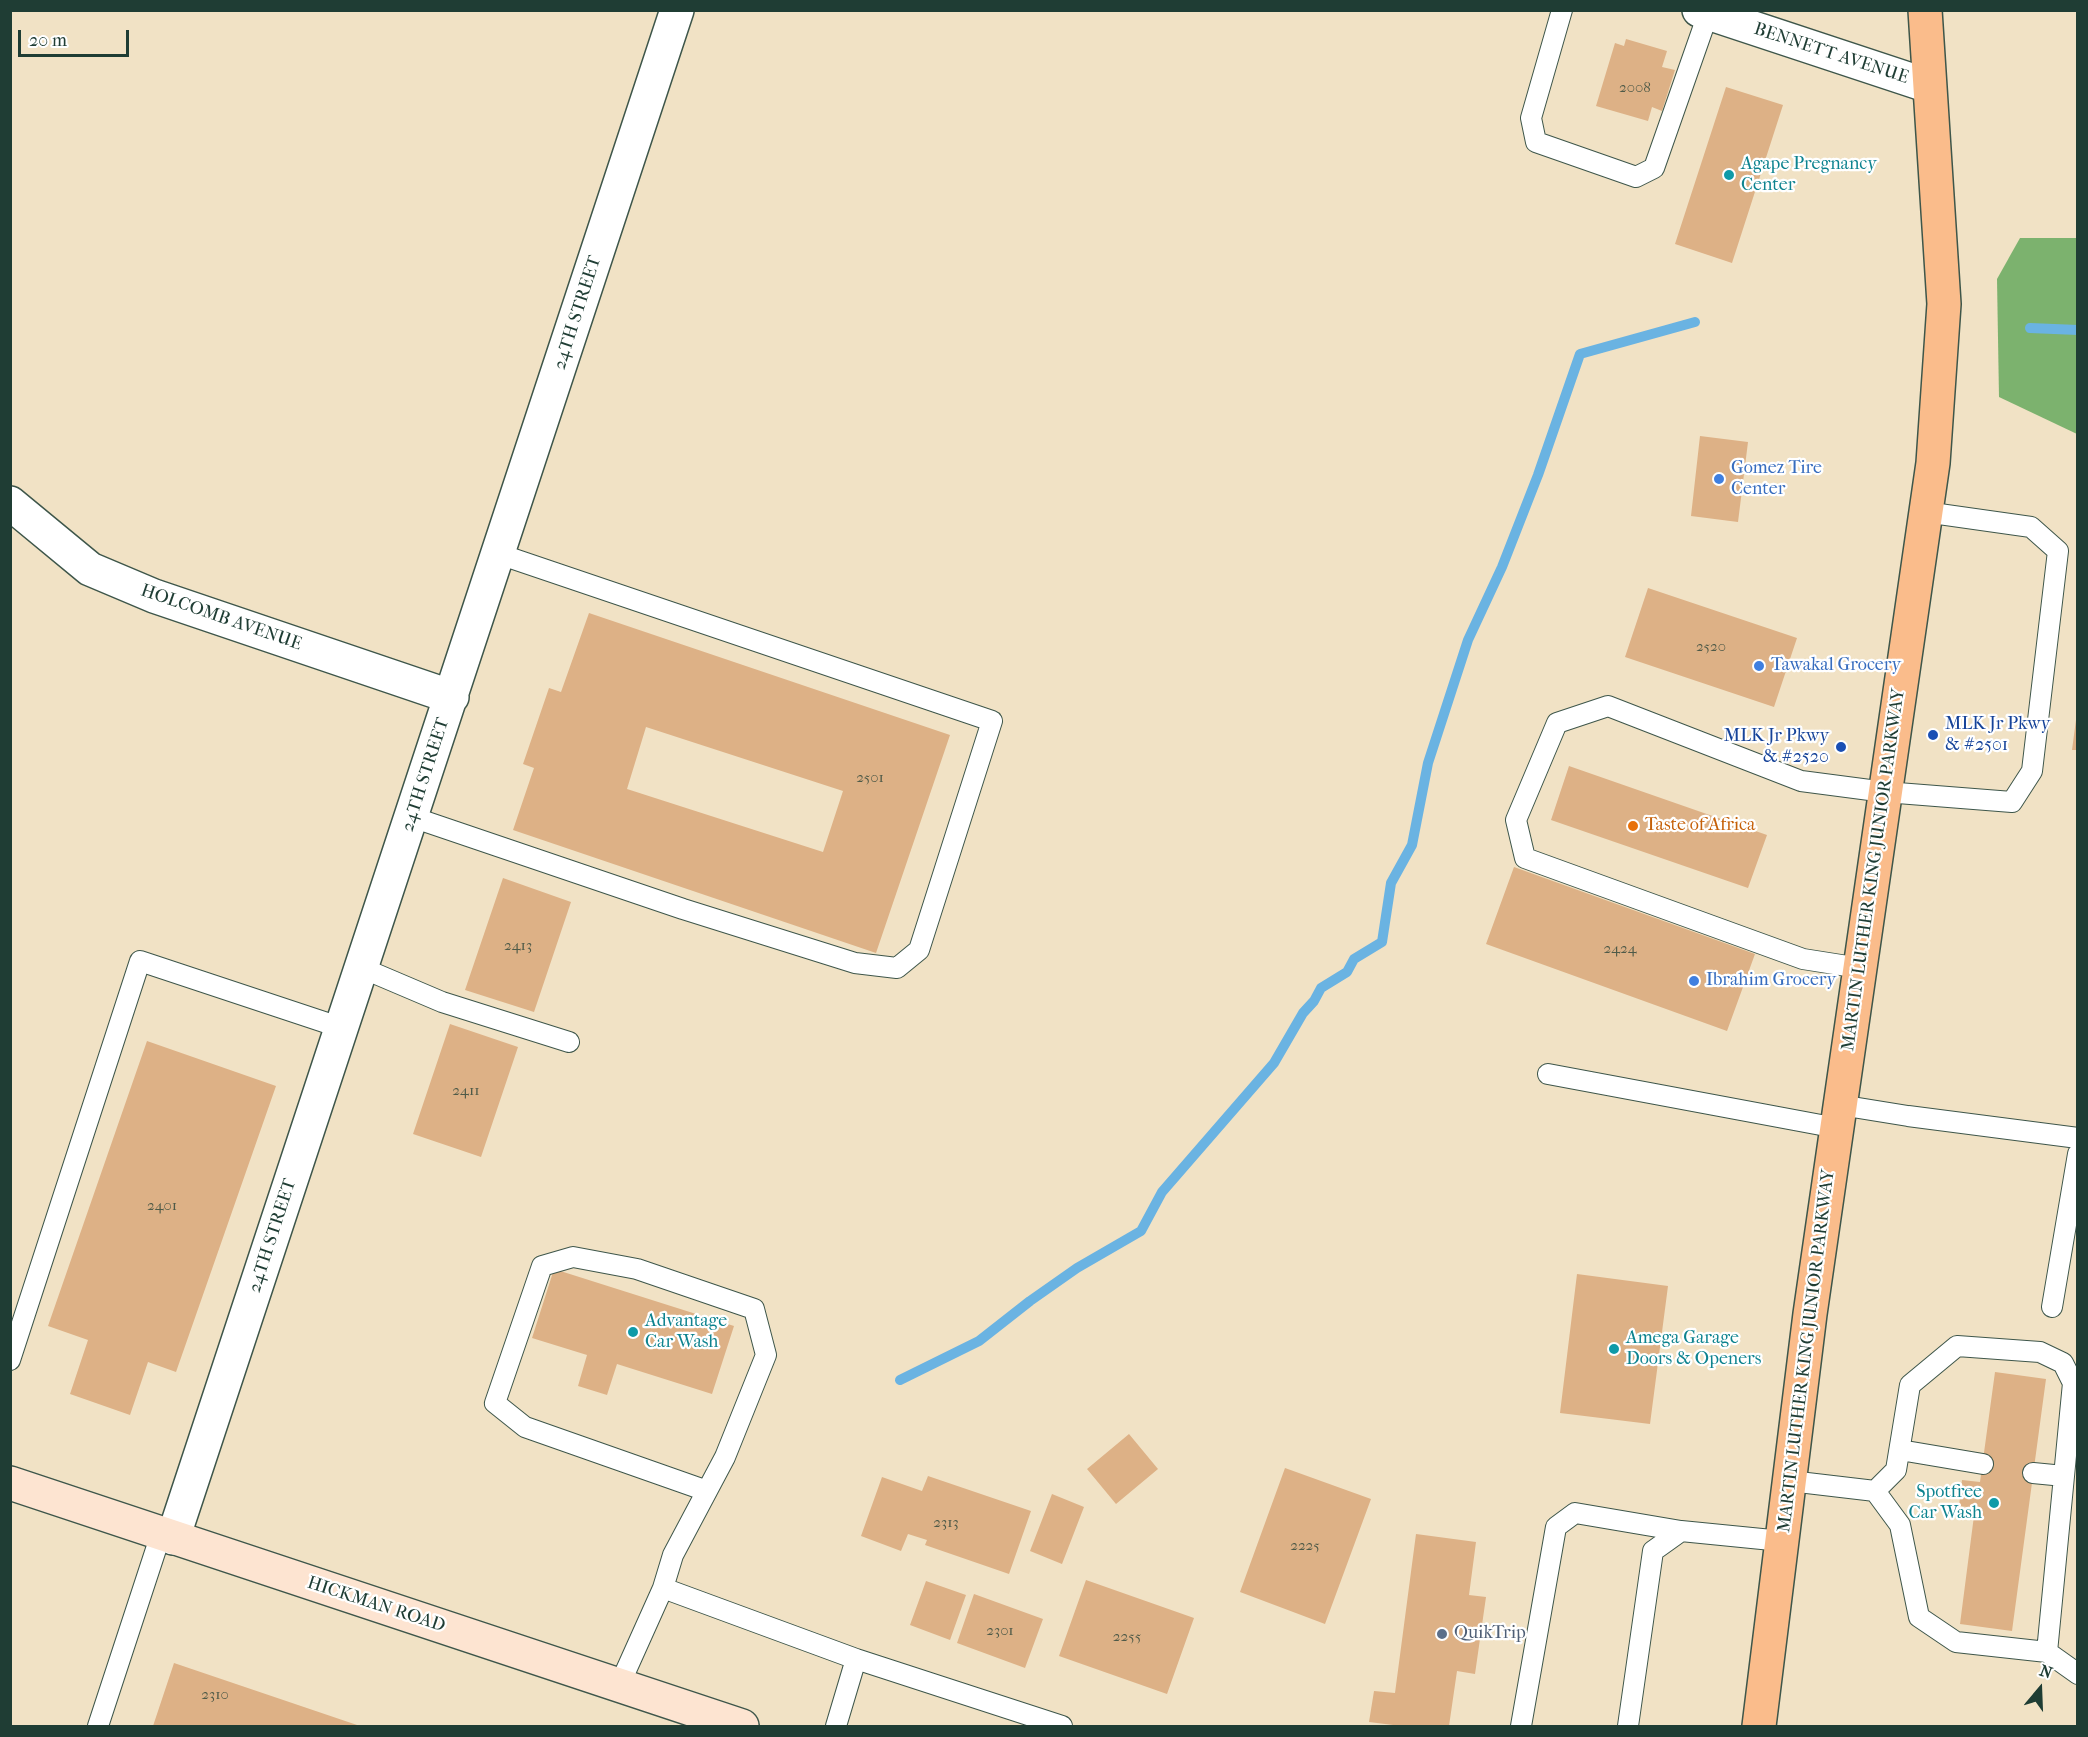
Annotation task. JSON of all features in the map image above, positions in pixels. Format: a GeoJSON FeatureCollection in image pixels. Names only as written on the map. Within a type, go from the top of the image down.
{"type":"FeatureCollection","features":[{"type":"Feature","properties":{"kind":"main road","name":"MARTIN LUTHER KING JUNIOR PARKWAY"},"geometry":{"type":"LineString","coordinates":[[1759,1726],[1810,1314],[1933,463],[1944,304],[1925,10]]}},
{"type":"Feature","properties":{"kind":"main road","name":"HICKMAN ROAD"},"geometry":{"type":"LineString","coordinates":[[10,1483],[619,1686],[703,1720],[742,1726]]}},
{"type":"Feature","properties":{"kind":"street","name":"24TH STREET"},"geometry":{"type":"LineString","coordinates":[[167,1536],[342,1028],[677,10]]}},
{"type":"Feature","properties":{"kind":"street","name":"BENNETT AVENUE"},"geometry":{"type":"LineString","coordinates":[[1721,14],[1929,86]]}},
{"type":"Feature","properties":{"kind":"street","name":"HOLCOMB AVENUE"},"geometry":{"type":"LineString","coordinates":[[10,503],[90,569],[154,596],[452,697]]}},
{"type":"Feature","properties":{"kind":"lane"},"geometry":{"type":"LineString","coordinates":[[1562,10],[1531,118],[1536,142],[1636,177],[1654,168],[1721,14]]}},
{"type":"Feature","properties":{"kind":"lane"},"geometry":{"type":"LineString","coordinates":[[1860,968],[1803,959],[1525,858],[1516,820],[1557,723],[1608,706],[1801,781],[1885,792],[2012,802],[2032,771],[2058,551],[2031,527],[1925,512]]}},
{"type":"Feature","properties":{"kind":"lane"},"geometry":{"type":"LineString","coordinates":[[412,817],[671,905],[855,963],[897,968],[919,950],[992,721],[499,554]]}},
{"type":"Feature","properties":{"kind":"lane"},"geometry":{"type":"LineString","coordinates":[[10,1360],[140,961],[342,1028]]}},
{"type":"Feature","properties":{"kind":"lane"},"geometry":{"type":"LineString","coordinates":[[362,968],[442,1002],[569,1041]]}},
{"type":"Feature","properties":{"kind":"lane"},"geometry":{"type":"LineString","coordinates":[[1548,1074],[1839,1116],[1908,1116],[2078,1138]]}},
{"type":"Feature","properties":{"kind":"lane"},"geometry":{"type":"LineString","coordinates":[[2052,1307],[2078,1154]]}},
{"type":"Feature","properties":{"kind":"lane"},"geometry":{"type":"LineString","coordinates":[[619,1686],[663,1588],[674,1555],[725,1457],[766,1355],[754,1309],[637,1269],[573,1257],[542,1266],[495,1403],[525,1427],[707,1491]]}},
{"type":"Feature","properties":{"kind":"lane"},"geometry":{"type":"LineString","coordinates":[[1875,1491],[1896,1470],[1910,1385],[1957,1346],[2040,1352],[2063,1363],[2073,1383],[2047,1652]]}},
{"type":"Feature","properties":{"kind":"lane"},"geometry":{"type":"LineString","coordinates":[[1900,1450],[1983,1464]]}},
{"type":"Feature","properties":{"kind":"lane"},"geometry":{"type":"LineString","coordinates":[[2033,1473],[2064,1476]]}},
{"type":"Feature","properties":{"kind":"lane"},"geometry":{"type":"LineString","coordinates":[[1790,1482],[1875,1491],[1900,1525],[1919,1617],[1956,1642],[2047,1652],[2078,1674]]}},
{"type":"Feature","properties":{"kind":"lane"},"geometry":{"type":"LineString","coordinates":[[1521,1726],[1556,1527],[1575,1513],[1681,1531],[1782,1541]]}},
{"type":"Feature","properties":{"kind":"lane"},"geometry":{"type":"LineString","coordinates":[[1628,1726],[1653,1551],[1681,1531]]}},
{"type":"Feature","properties":{"kind":"lane"},"geometry":{"type":"LineString","coordinates":[[98,1726],[167,1536]]}},
{"type":"Feature","properties":{"kind":"lane"},"geometry":{"type":"LineString","coordinates":[[663,1588],[856,1659],[1062,1726]]}},
{"type":"Feature","properties":{"kind":"lane"},"geometry":{"type":"LineString","coordinates":[[836,1726],[856,1659]]}},
{"type":"Feature","properties":{"kind":"green space"},"geometry":{"type":"Polygon","coordinates":[[[2020,238],[2077,238],[2077,434],[1999,397],[1997,279],[2020,238]]]}},
{"type":"Feature","properties":{"kind":"building"},"geometry":{"type":"Polygon","coordinates":[[[1626,39],[1667,51],[1662,67],[1675,70],[1662,111],[1652,107],[1648,121],[1596,106],[1615,43],[1624,46],[1626,39]]]}},
{"type":"Feature","properties":{"kind":"building","name":"Agape Pregnancy Center"},"geometry":{"type":"Polygon","coordinates":[[[1726,87],[1783,105],[1732,263],[1675,244],[1726,87]]]}},
{"type":"Feature","properties":{"kind":"building","name":"Gomez Tire Center"},"geometry":{"type":"Polygon","coordinates":[[[1700,436],[1748,442],[1738,522],[1691,516],[1700,436]]]}},
{"type":"Feature","properties":{"kind":"building"},"geometry":{"type":"Polygon","coordinates":[[[1648,588],[1797,638],[1774,707],[1625,657],[1648,588]]]}},
{"type":"Feature","properties":{"kind":"building"},"geometry":{"type":"Polygon","coordinates":[[[589,613],[950,735],[876,953],[513,830],[534,768],[523,764],[549,688],[561,692],[589,613]],[[646,727],[627,789],[823,852],[843,791],[646,727]]]}},
{"type":"Feature","properties":{"kind":"building"},"geometry":{"type":"Polygon","coordinates":[[[2076,720],[2078,720],[2078,750],[2072,750],[2076,720]]]}},
{"type":"Feature","properties":{"kind":"building"},"geometry":{"type":"Polygon","coordinates":[[[1569,766],[1767,835],[1748,888],[1551,820],[1569,766]]]}},
{"type":"Feature","properties":{"kind":"building"},"geometry":{"type":"Polygon","coordinates":[[[1514,867],[1755,954],[1727,1031],[1486,944],[1514,867]]]}},
{"type":"Feature","properties":{"kind":"building"},"geometry":{"type":"Polygon","coordinates":[[[503,878],[571,902],[534,1012],[465,990],[503,878]]]}},
{"type":"Feature","properties":{"kind":"building"},"geometry":{"type":"Polygon","coordinates":[[[450,1024],[518,1047],[481,1157],[413,1134],[450,1024]]]}},
{"type":"Feature","properties":{"kind":"building"},"geometry":{"type":"Polygon","coordinates":[[[147,1041],[276,1086],[176,1372],[148,1362],[130,1415],[70,1394],[88,1340],[48,1326],[147,1041]]]}},
{"type":"Feature","properties":{"kind":"building","name":"Advantage Car Wash"},"geometry":{"type":"Polygon","coordinates":[[[554,1269],[734,1326],[712,1394],[617,1364],[607,1395],[578,1386],[587,1355],[532,1338],[554,1269]]]}},
{"type":"Feature","properties":{"kind":"building","name":"Amega Garage Doors & Openers"},"geometry":{"type":"Polygon","coordinates":[[[1577,1274],[1668,1286],[1650,1424],[1560,1413],[1577,1274]]]}},
{"type":"Feature","properties":{"kind":"building","name":"Spotfree Car Wash"},"geometry":{"type":"Polygon","coordinates":[[[1995,1372],[2046,1379],[2012,1631],[1960,1624],[1975,1508],[1959,1506],[1962,1480],[1980,1482],[1995,1372]]]}},
{"type":"Feature","properties":{"kind":"building"},"geometry":{"type":"Polygon","coordinates":[[[1129,1434],[1158,1469],[1116,1504],[1087,1469],[1129,1434]]]}},
{"type":"Feature","properties":{"kind":"building"},"geometry":{"type":"Polygon","coordinates":[[[1285,1468],[1371,1499],[1325,1624],[1240,1592],[1285,1468]]]}},
{"type":"Feature","properties":{"kind":"building"},"geometry":{"type":"Polygon","coordinates":[[[928,1476],[1031,1511],[1009,1574],[925,1545],[927,1540],[908,1534],[901,1551],[861,1536],[882,1477],[922,1491],[928,1476]]]}},
{"type":"Feature","properties":{"kind":"building"},"geometry":{"type":"Polygon","coordinates":[[[1052,1494],[1084,1507],[1062,1564],[1030,1551],[1052,1494]]]}},
{"type":"Feature","properties":{"kind":"building","name":"QuikTrip"},"geometry":{"type":"Polygon","coordinates":[[[1416,1534],[1476,1542],[1469,1595],[1486,1597],[1475,1674],[1457,1671],[1449,1726],[1401,1726],[1369,1722],[1374,1691],[1395,1693],[1416,1534]]]}},
{"type":"Feature","properties":{"kind":"building"},"geometry":{"type":"Polygon","coordinates":[[[1086,1580],[1194,1618],[1167,1694],[1059,1656],[1086,1580]]]}},
{"type":"Feature","properties":{"kind":"building"},"geometry":{"type":"Polygon","coordinates":[[[926,1581],[966,1595],[950,1640],[910,1625],[926,1581]]]}},
{"type":"Feature","properties":{"kind":"building"},"geometry":{"type":"Polygon","coordinates":[[[974,1594],[1043,1619],[1025,1668],[957,1643],[974,1594]]]}},
{"type":"Feature","properties":{"kind":"building"},"geometry":{"type":"Polygon","coordinates":[[[174,1663],[360,1726],[153,1726],[174,1663]]]}},
{"type":"Feature","properties":{"kind":"waterway"},"geometry":{"type":"LineString","coordinates":[[900,1380],[979,1341],[1077,1268],[1141,1231],[1162,1192],[1274,1063],[1303,1013],[1314,1001],[1321,988],[1347,972],[1354,959],[1382,942],[1391,883],[1412,845],[1428,763],[1468,640],[1502,567],[1538,475],[1580,354],[1695,322]]}},
{"type":"Feature","properties":{"kind":"waterway"},"geometry":{"type":"LineString","coordinates":[[2030,328],[2078,330]]}},
{"type":"Feature","properties":{"kind":"place","name":"Agape Pregnancy Center"},"geometry":{"type":"Point","coordinates":[1729,175]}},
{"type":"Feature","properties":{"kind":"place","name":"Gomez Tire Center"},"geometry":{"type":"Point","coordinates":[1719,479]}},
{"type":"Feature","properties":{"kind":"place","name":"Tawakal Grocery"},"geometry":{"type":"Point","coordinates":[1759,666]}},
{"type":"Feature","properties":{"kind":"place","name":"MLK Jr Pkwy & #2501"},"geometry":{"type":"Point","coordinates":[1933,735]}},
{"type":"Feature","properties":{"kind":"place","name":"MLK Jr Pkwy & #2520"},"geometry":{"type":"Point","coordinates":[1841,747]}},
{"type":"Feature","properties":{"kind":"place","name":"Taste of Africa"},"geometry":{"type":"Point","coordinates":[1633,826]}},
{"type":"Feature","properties":{"kind":"place","name":"Ibrahim Grocery"},"geometry":{"type":"Point","coordinates":[1694,981]}},
{"type":"Feature","properties":{"kind":"place","name":"Advantage Car Wash"},"geometry":{"type":"Point","coordinates":[633,1332]}},
{"type":"Feature","properties":{"kind":"place","name":"Amega Garage Doors & Openers"},"geometry":{"type":"Point","coordinates":[1614,1349]}},
{"type":"Feature","properties":{"kind":"place","name":"Spotfree Car Wash"},"geometry":{"type":"Point","coordinates":[1994,1503]}},
{"type":"Feature","properties":{"kind":"place","name":"QuikTrip"},"geometry":{"type":"Point","coordinates":[1442,1634]}}]}
